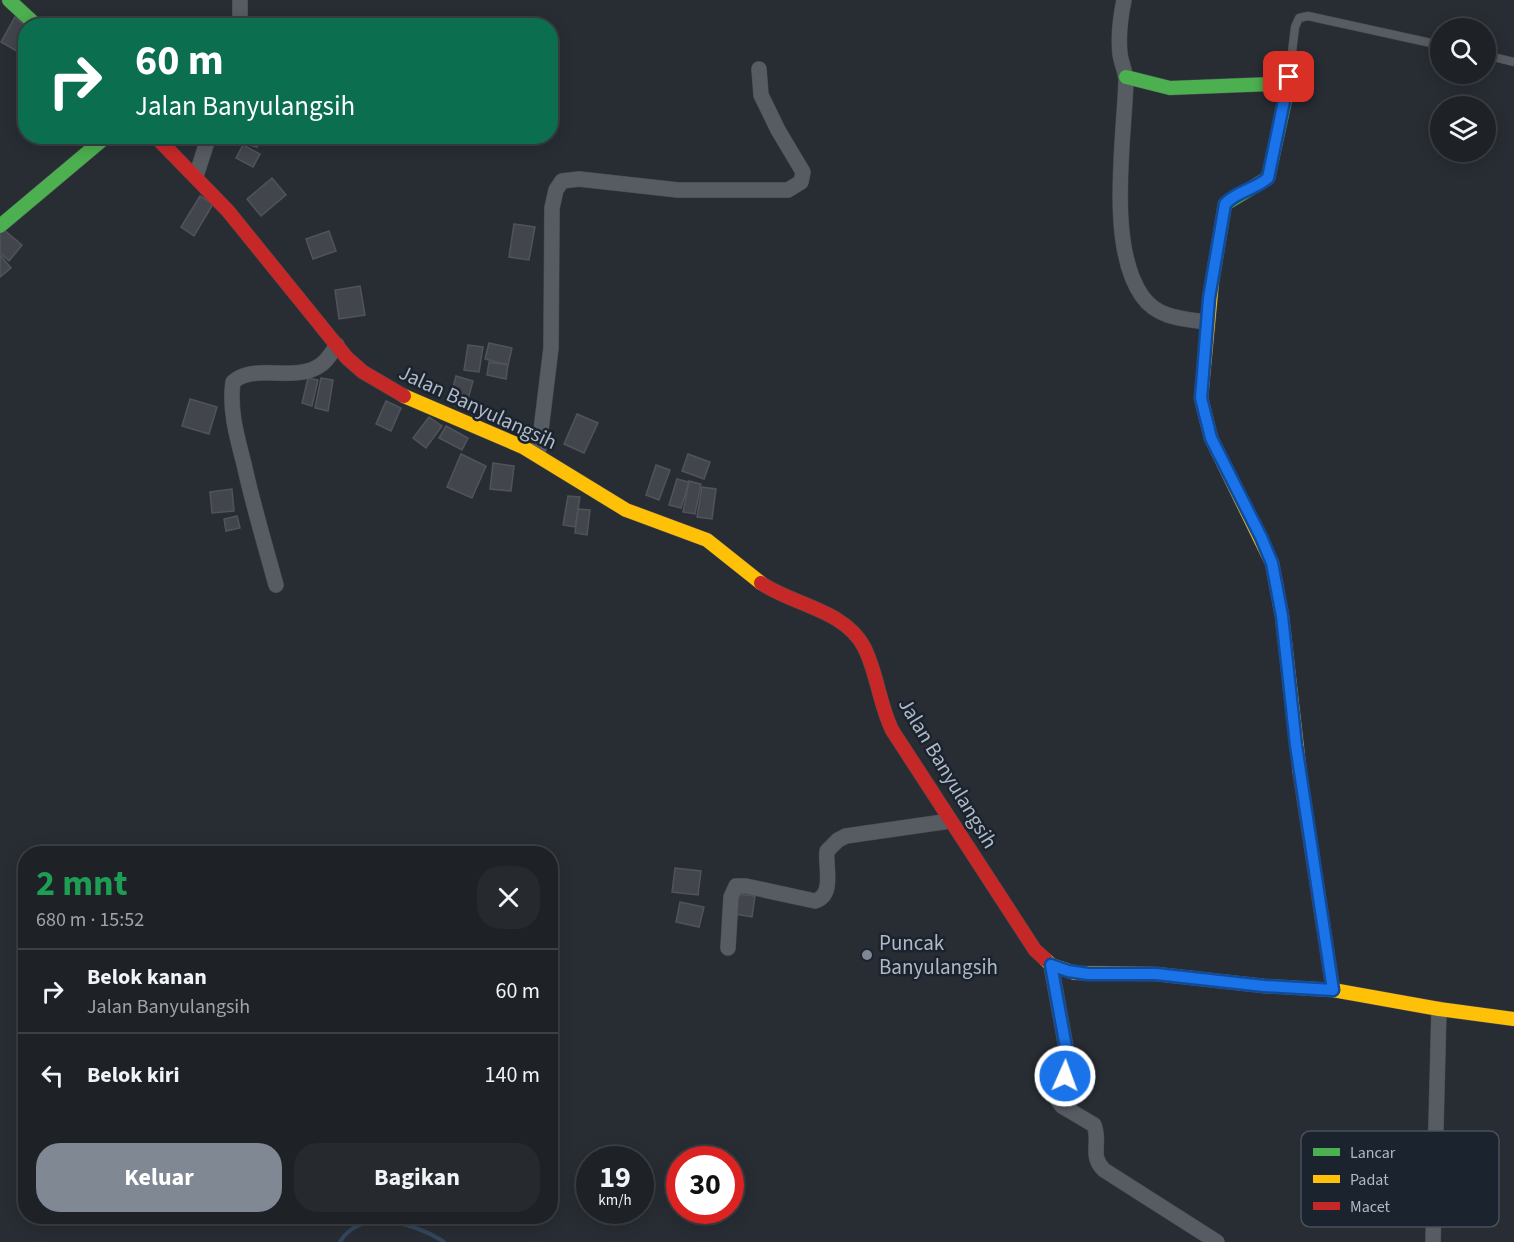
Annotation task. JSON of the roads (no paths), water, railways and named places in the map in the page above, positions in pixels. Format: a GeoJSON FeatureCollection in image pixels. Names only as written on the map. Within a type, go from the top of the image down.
{"type":"FeatureCollection","features":[{"type":"Feature","properties":{"kind":"street"},"geometry":{"type":"LineString","coordinates":[[9,0],[28,18]]}},
{"type":"Feature","properties":{"kind":"street"},"geometry":{"type":"LineString","coordinates":[[240,0],[240,18]]}},
{"type":"Feature","properties":{"kind":"street"},"geometry":{"type":"LineString","coordinates":[[1124,0],[1118,30],[1120,57],[1126,77],[1121,201],[1123,248],[1131,274],[1142,296],[1156,311],[1174,318],[1207,322]]}},
{"type":"Feature","properties":{"kind":"street"},"geometry":{"type":"LineString","coordinates":[[538,454],[550,348],[552,207],[556,190],[562,181],[579,179],[678,190],[788,190],[801,182],[803,172],[778,130],[761,95],[759,69]]}},
{"type":"Feature","properties":{"kind":"street"},"geometry":{"type":"LineString","coordinates":[[1126,77],[1170,88],[1272,84],[1288,87],[1268,178],[1258,186],[1234,194],[1225,204],[1207,322],[1201,398],[1211,438],[1272,563],[1282,616],[1296,745],[1333,990]]}},
{"type":"Feature","properties":{"kind":"street"},"geometry":{"type":"LineString","coordinates":[[0,226],[97,144]]}},
{"type":"Feature","properties":{"kind":"street","name":"Jalan Banyulangsih"},"geometry":{"type":"LineString","coordinates":[[163,144],[196,176],[258,246],[337,345],[363,372],[388,389],[449,418],[512,441],[538,454],[626,510],[707,540],[763,585],[784,597],[839,620],[853,630],[866,648],[884,714],[950,821],[1035,950],[1051,965]]}},
{"type":"Feature","properties":{"kind":"street"},"geometry":{"type":"LineString","coordinates":[[196,176],[206,144]]}},
{"type":"Feature","properties":{"kind":"street"},"geometry":{"type":"LineString","coordinates":[[276,585],[250,498],[231,403],[232,382],[238,376],[249,374],[299,373],[313,370],[324,363],[337,345]]}},
{"type":"Feature","properties":{"kind":"street"},"geometry":{"type":"LineString","coordinates":[[728,948],[731,897],[736,886],[819,900],[826,892],[828,851],[838,840],[846,836],[950,821]]}},
{"type":"Feature","properties":{"kind":"street"},"geometry":{"type":"LineString","coordinates":[[1217,1242],[1098,1165],[1094,1154],[1097,1135],[1094,1125],[1062,1106],[1058,1101],[1056,1092],[1067,1068],[1067,1053],[1051,965],[1068,971],[1088,974],[1156,974],[1264,986],[1333,990],[1439,1009],[1514,1019]]}},
{"type":"Feature","properties":{"kind":"street"},"geometry":{"type":"LineString","coordinates":[[1436,1131],[1439,1009]]}},
{"type":"Feature","properties":{"kind":"street"},"geometry":{"type":"LineString","coordinates":[[1433,1227],[1433,1242]]}},
{"type":"Feature","properties":{"kind":"lane"},"geometry":{"type":"LineString","coordinates":[[1288,87],[1295,27],[1299,18],[1308,16],[1430,43]]}},
{"type":"Feature","properties":{"kind":"lane"},"geometry":{"type":"LineString","coordinates":[[1496,58],[1514,62]]}},
{"type":"Feature","properties":{"kind":"waterway"},"geometry":{"type":"LineString","coordinates":[[340,1242],[349,1231],[366,1224]]}},
{"type":"Feature","properties":{"kind":"waterway"},"geometry":{"type":"LineString","coordinates":[[400,1224],[419,1229],[444,1242]]}},
{"type":"Feature","properties":{"kind":"place","name":"Puncak Banyulangsih"},"geometry":{"type":"Point","coordinates":[867,955]}}]}
